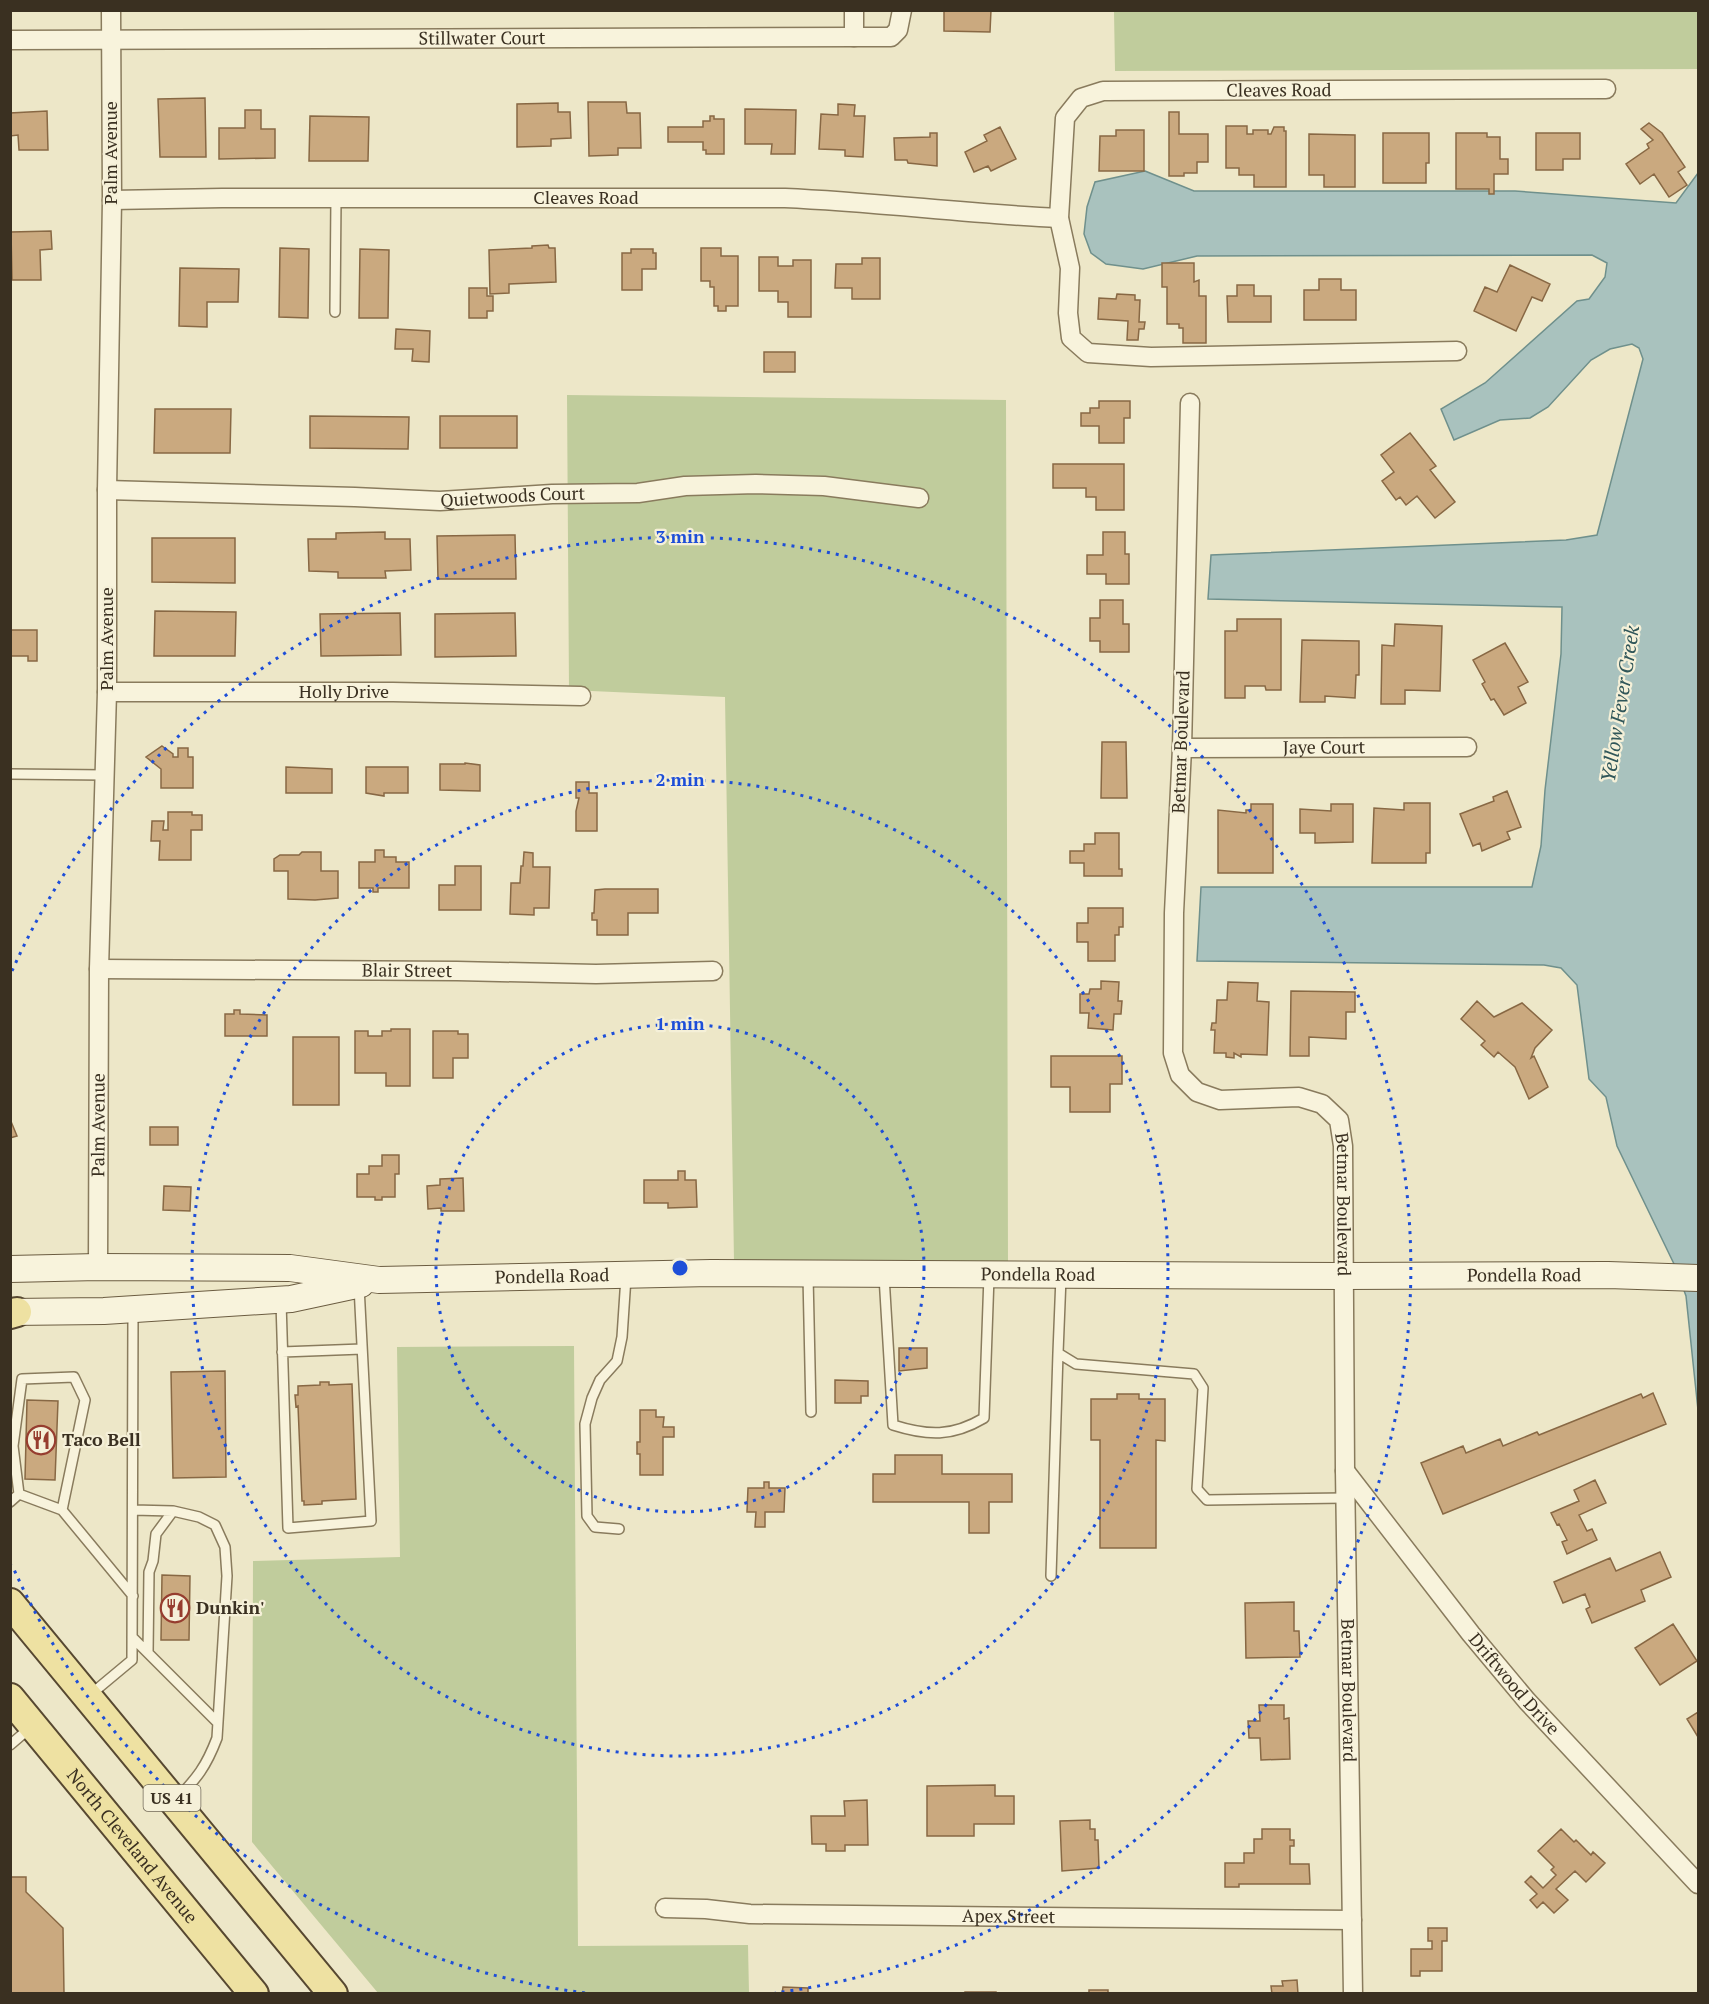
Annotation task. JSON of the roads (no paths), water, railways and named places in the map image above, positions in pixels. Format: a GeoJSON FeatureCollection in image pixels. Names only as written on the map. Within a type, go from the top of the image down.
{"type":"FeatureCollection","features":[{"type":"Feature","properties":{"kind":"main road","name":"Pondella Road"},"geometry":{"type":"LineString","coordinates":[[10,1269],[290,1268],[369,1283]]}},
{"type":"Feature","properties":{"kind":"main road","name":"Pondella Road"},"geometry":{"type":"LineString","coordinates":[[13,1312],[133,1310],[280,1300],[369,1283],[626,1275],[808,1273],[1608,1275],[1698,1278]]}},
{"type":"Feature","properties":{"kind":"main road","name":"US 41"},"geometry":{"type":"LineString","coordinates":[[10,1603],[333,1994]]}},
{"type":"Feature","properties":{"kind":"main road","name":"North Cleveland Avenue"},"geometry":{"type":"LineString","coordinates":[[10,1698],[254,1994]]}},
{"type":"Feature","properties":{"kind":"street","name":"Palm Avenue"},"geometry":{"type":"LineString","coordinates":[[98,1267],[99,969],[107,692],[107,490],[112,200],[111,10]]}},
{"type":"Feature","properties":{"kind":"street"},"geometry":{"type":"LineString","coordinates":[[854,10],[854,37]]}},
{"type":"Feature","properties":{"kind":"street","name":"Stillwater Court"},"geometry":{"type":"LineString","coordinates":[[10,40],[891,37],[898,30],[902,10]]}},
{"type":"Feature","properties":{"kind":"street","name":"Cleaves Road"},"geometry":{"type":"LineString","coordinates":[[1456,351],[1151,357],[1089,353],[1071,338],[1068,313],[1070,268],[1059,218],[1065,118],[1081,98],[1103,91],[1606,89]]}},
{"type":"Feature","properties":{"kind":"street","name":"Cleaves Road"},"geometry":{"type":"LineString","coordinates":[[112,200],[785,198],[843,200],[996,215],[1059,218]]}},
{"type":"Feature","properties":{"kind":"street","name":"Betmar Boulevard"},"geometry":{"type":"LineString","coordinates":[[1190,403],[1182,748],[1174,913],[1173,1053],[1180,1075],[1197,1092],[1220,1100],[1299,1097],[1322,1104],[1338,1120],[1343,1146],[1345,1471],[1353,1994]]}},
{"type":"Feature","properties":{"kind":"street","name":"Quietwoods Court"},"geometry":{"type":"LineString","coordinates":[[107,490],[440,501],[552,494],[638,493],[685,486],[756,484],[824,486],[919,498]]}},
{"type":"Feature","properties":{"kind":"street","name":"Holly Drive"},"geometry":{"type":"LineString","coordinates":[[107,692],[381,692],[581,696]]}},
{"type":"Feature","properties":{"kind":"street","name":"Jaye Court"},"geometry":{"type":"LineString","coordinates":[[1182,748],[1467,747]]}},
{"type":"Feature","properties":{"kind":"street","name":"Blair Street"},"geometry":{"type":"LineString","coordinates":[[99,969],[596,974],[713,971]]}},
{"type":"Feature","properties":{"kind":"street","name":"Driftwood Drive"},"geometry":{"type":"LineString","coordinates":[[1345,1471],[1471,1634],[1527,1701],[1698,1884]]}},
{"type":"Feature","properties":{"kind":"street","name":"Apex Street"},"geometry":{"type":"LineString","coordinates":[[665,1908],[706,1909],[750,1914],[1352,1920]]}},
{"type":"Feature","properties":{"kind":"lane"},"geometry":{"type":"LineString","coordinates":[[335,312],[336,198]]}},
{"type":"Feature","properties":{"kind":"lane"},"geometry":{"type":"LineString","coordinates":[[10,774],[105,775]]}},
{"type":"Feature","properties":{"kind":"lane"},"geometry":{"type":"LineString","coordinates":[[808,1273],[812,1412]]}},
{"type":"Feature","properties":{"kind":"lane"},"geometry":{"type":"LineString","coordinates":[[883,1274],[893,1425],[909,1430],[940,1434],[967,1428],[984,1418],[989,1274]]}},
{"type":"Feature","properties":{"kind":"lane"},"geometry":{"type":"LineString","coordinates":[[1051,1576],[1062,1274]]}},
{"type":"Feature","properties":{"kind":"lane"},"geometry":{"type":"LineString","coordinates":[[619,1529],[595,1527],[587,1516],[585,1424],[600,1380],[617,1361],[622,1338],[626,1275]]}},
{"type":"Feature","properties":{"kind":"lane"},"geometry":{"type":"LineString","coordinates":[[280,1300],[288,1528],[371,1521],[362,1349],[369,1283]]}},
{"type":"Feature","properties":{"kind":"lane"},"geometry":{"type":"LineString","coordinates":[[88,1696],[132,1660],[133,1310]]}},
{"type":"Feature","properties":{"kind":"lane"},"geometry":{"type":"LineString","coordinates":[[282,1352],[362,1349]]}},
{"type":"Feature","properties":{"kind":"lane"},"geometry":{"type":"LineString","coordinates":[[1058,1353],[1076,1364],[1194,1374],[1203,1388],[1197,1489],[1206,1500],[1346,1498]]}},
{"type":"Feature","properties":{"kind":"lane"},"geometry":{"type":"LineString","coordinates":[[19,1494],[13,1446],[22,1379],[74,1377],[86,1400],[62,1510]]}},
{"type":"Feature","properties":{"kind":"lane"},"geometry":{"type":"LineString","coordinates":[[19,1494],[62,1510],[133,1596]]}},
{"type":"Feature","properties":{"kind":"lane"},"geometry":{"type":"LineString","coordinates":[[10,1502],[19,1494]]}},
{"type":"Feature","properties":{"kind":"lane"},"geometry":{"type":"LineString","coordinates":[[133,1510],[172,1511],[199,1518],[215,1525],[225,1547],[227,1576],[217,1738],[208,1762],[174,1802]]}},
{"type":"Feature","properties":{"kind":"lane"},"geometry":{"type":"LineString","coordinates":[[148,1653],[149,1572],[153,1561],[156,1534],[172,1511]]}},
{"type":"Feature","properties":{"kind":"lane"},"geometry":{"type":"LineString","coordinates":[[132,1637],[218,1722]]}},
{"type":"Feature","properties":{"kind":"lane"},"geometry":{"type":"LineString","coordinates":[[10,1745],[33,1725]]}},
{"type":"Feature","properties":{"kind":"water","name":"Yellow Fever Creek"},"geometry":{"type":"Polygon","coordinates":[[[1145,171],[1194,191],[1515,191],[1676,203],[1698,173],[1698,1410],[1686,1296],[1675,1266],[1617,1146],[1606,1097],[1589,1079],[1577,985],[1561,968],[1544,965],[1197,961],[1201,887],[1532,887],[1541,846],[1545,790],[1561,654],[1562,607],[1208,599],[1211,555],[1566,540],[1597,535],[1643,359],[1639,348],[1632,344],[1610,349],[1591,360],[1548,407],[1530,418],[1500,420],[1454,440],[1441,409],[1485,383],[1577,301],[1589,299],[1605,277],[1607,263],[1592,255],[1197,256],[1143,269],[1106,264],[1091,253],[1084,234],[1087,207],[1095,182],[1145,171]]]}},
{"type":"Feature","properties":{"kind":"place","name":"Taco Bell"},"geometry":{"type":"Point","coordinates":[41,1440]}},
{"type":"Feature","properties":{"kind":"place","name":"Dunkin'"},"geometry":{"type":"Point","coordinates":[175,1608]}}]}
